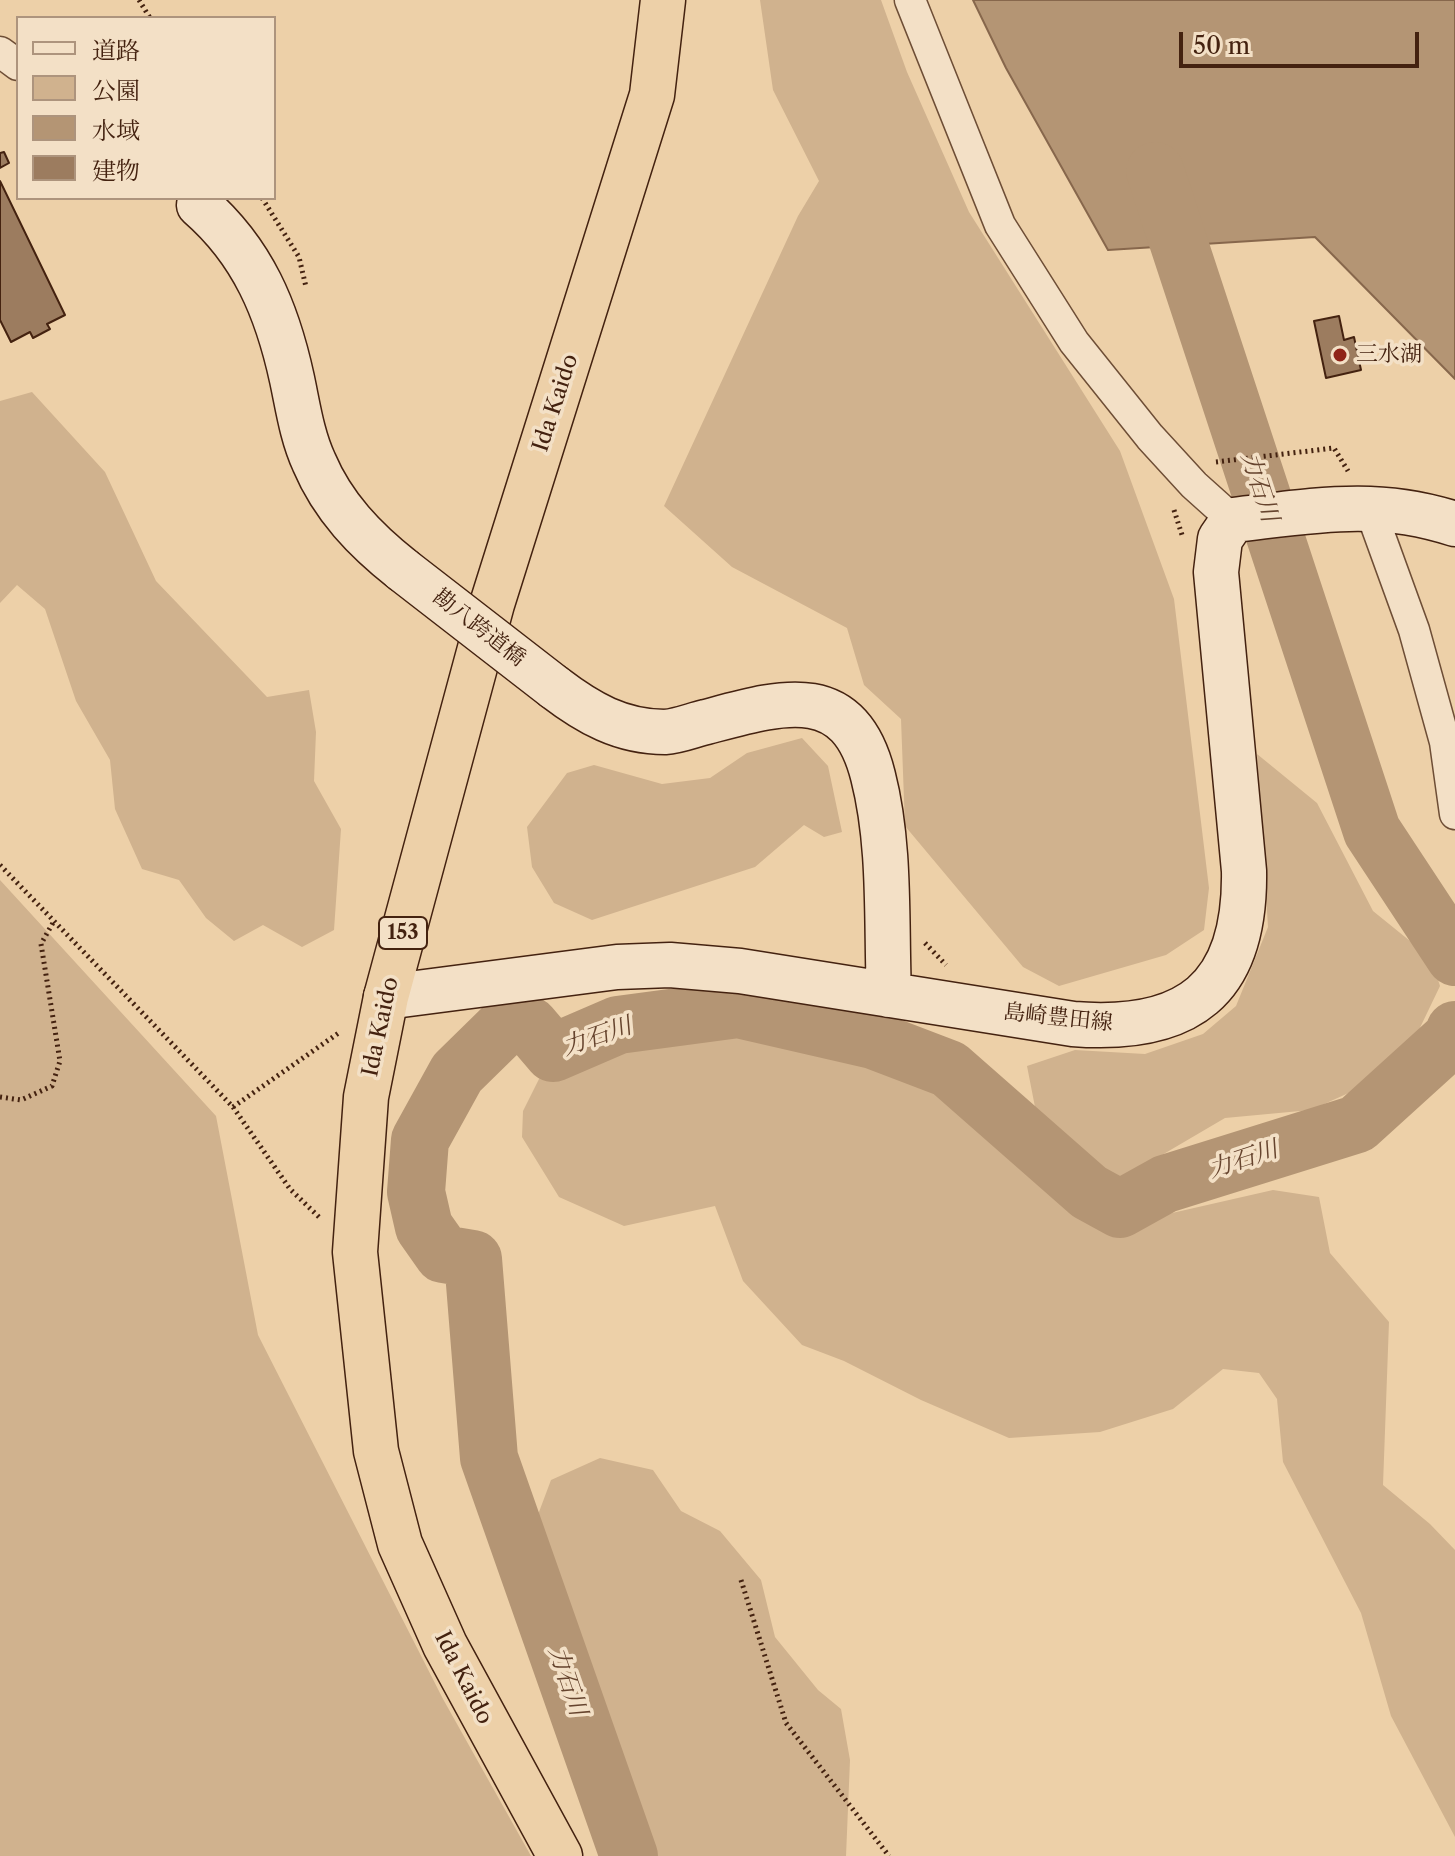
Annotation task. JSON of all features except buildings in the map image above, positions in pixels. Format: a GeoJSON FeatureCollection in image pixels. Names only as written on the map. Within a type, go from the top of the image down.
{"type":"FeatureCollection","features":[{"type":"Feature","properties":{"kind":"highway","name":"Ida Kaido"},"geometry":{"type":"LineString","coordinates":[[560,1856],[445,1645],[400,1544],[376,1451],[355,1252],[366,1097],[384,1006],[492,604],[652,95],[663,0]]}},
{"type":"Feature","properties":{"kind":"main road","name":"勘八跨道橋"},"geometry":{"type":"LineString","coordinates":[[194,202],[229,234],[260,278],[279,326],[304,435],[324,483],[365,538],[403,570],[554,687],[600,718],[645,731],[669,732],[757,708],[803,703],[825,708],[843,718],[866,753],[883,835],[889,995]]}},
{"type":"Feature","properties":{"kind":"main road"},"geometry":{"type":"LineString","coordinates":[[1233,520],[1363,506],[1455,524]]}},
{"type":"Feature","properties":{"kind":"main road","name":"島崎豊田線"},"geometry":{"type":"LineString","coordinates":[[384,1006],[617,967],[670,965],[740,971],[1111,1027],[1146,1023],[1176,1013],[1202,995],[1224,971],[1238,943],[1245,912],[1244,871],[1216,572],[1220,539],[1233,520]]}},
{"type":"Feature","properties":{"kind":"street"},"geometry":{"type":"LineString","coordinates":[[910,0],[1000,225],[1083,354],[1150,437],[1233,520]]}},
{"type":"Feature","properties":{"kind":"street"},"geometry":{"type":"LineString","coordinates":[[1363,506],[1418,644],[1445,742],[1455,814]]}},
{"type":"Feature","properties":{"kind":"path"},"geometry":{"type":"LineString","coordinates":[[1216,461],[1331,449]]}},
{"type":"Feature","properties":{"kind":"path"},"geometry":{"type":"LineString","coordinates":[[1173,507],[1184,542]]}},
{"type":"Feature","properties":{"kind":"path"},"geometry":{"type":"LineString","coordinates":[[0,865],[233,1107],[290,1189],[355,1252]]}},
{"type":"Feature","properties":{"kind":"path"},"geometry":{"type":"LineString","coordinates":[[0,1097],[21,1100],[52,1086],[60,1061],[41,944],[54,921]]}},
{"type":"Feature","properties":{"kind":"path"},"geometry":{"type":"LineString","coordinates":[[914,931],[957,977]]}},
{"type":"Feature","properties":{"kind":"path"},"geometry":{"type":"LineString","coordinates":[[233,1107],[361,1017],[384,1006]]}},
{"type":"Feature","properties":{"kind":"path"},"geometry":{"type":"LineString","coordinates":[[741,1580],[786,1723],[889,1856]]}},
{"type":"Feature","properties":{"kind":"green space"},"geometry":{"type":"Polygon","coordinates":[[[760,0],[881,0],[907,72],[969,212],[1120,451],[1174,599],[1209,888],[1204,930],[1166,955],[1059,986],[1023,967],[905,826],[901,719],[864,685],[847,628],[732,567],[664,506],[798,216],[819,181],[773,90],[760,0]]]}},
{"type":"Feature","properties":{"kind":"green space"},"geometry":{"type":"Polygon","coordinates":[[[32,392],[105,472],[156,581],[267,697],[309,690],[316,732],[314,781],[341,829],[334,930],[302,947],[263,925],[234,941],[206,918],[179,880],[142,869],[115,809],[110,760],[76,701],[45,609],[17,585],[0,603],[0,401],[32,392]]]}},
{"type":"Feature","properties":{"kind":"green space"},"geometry":{"type":"Polygon","coordinates":[[[802,738],[828,766],[842,832],[824,837],[804,825],[755,867],[592,920],[554,903],[532,867],[527,827],[567,773],[594,765],[662,784],[710,778],[747,753],[802,738]]]}},
{"type":"Feature","properties":{"kind":"green space"},"geometry":{"type":"Polygon","coordinates":[[[1257,754],[1317,803],[1373,911],[1431,958],[1440,986],[1417,1034],[1353,1091],[1311,1110],[1225,1118],[1121,1179],[1084,1157],[1035,1107],[1027,1066],[1075,1050],[1145,1054],[1203,1034],[1236,1006],[1268,927],[1257,754]]]}},
{"type":"Feature","properties":{"kind":"green space"},"geometry":{"type":"Polygon","coordinates":[[[0,880],[216,1116],[258,1335],[443,1699],[531,1856],[0,1856],[0,880]]]}},
{"type":"Feature","properties":{"kind":"green space"},"geometry":{"type":"Polygon","coordinates":[[[740,1033],[844,1048],[924,1086],[996,1133],[1076,1208],[1115,1226],[1273,1190],[1319,1197],[1330,1253],[1389,1322],[1383,1485],[1430,1524],[1455,1550],[1455,1837],[1391,1716],[1361,1613],[1283,1462],[1277,1399],[1259,1373],[1223,1369],[1173,1409],[1100,1432],[1009,1438],[921,1400],[844,1361],[802,1345],[743,1281],[715,1206],[624,1226],[559,1197],[522,1137],[523,1111],[543,1071],[624,1043],[674,1036],[740,1033]]]}},
{"type":"Feature","properties":{"kind":"green space"},"geometry":{"type":"Polygon","coordinates":[[[600,1458],[653,1470],[681,1511],[720,1531],[761,1580],[775,1637],[818,1690],[841,1709],[850,1760],[846,1856],[653,1856],[545,1594],[533,1528],[551,1480],[600,1458]]]}},
{"type":"Feature","properties":{"kind":"water"},"geometry":{"type":"Polygon","coordinates":[[[973,0],[1455,0],[1455,379],[1315,237],[1108,250],[1006,68],[973,0]]]}},
{"type":"Feature","properties":{"kind":"waterway","name":"力石川"},"geometry":{"type":"LineString","coordinates":[[1155,171],[1372,831],[1455,957]]}},
{"type":"Feature","properties":{"kind":"waterway","name":"力石川"},"geometry":{"type":"LineString","coordinates":[[629,1856],[489,1458],[473,1259],[443,1254],[424,1227],[416,1192],[420,1140],[457,1073],[506,1025],[530,1026],[553,1053],[618,1025],[738,1009],[873,1040],[949,1069],[1089,1192],[1120,1209],[1165,1184],[1357,1124],[1454,1036],[1455,1030]]}},
{"type":"Feature","properties":{"kind":"place","name":"三水湖"},"geometry":{"type":"Point","coordinates":[1340,355]}}]}
